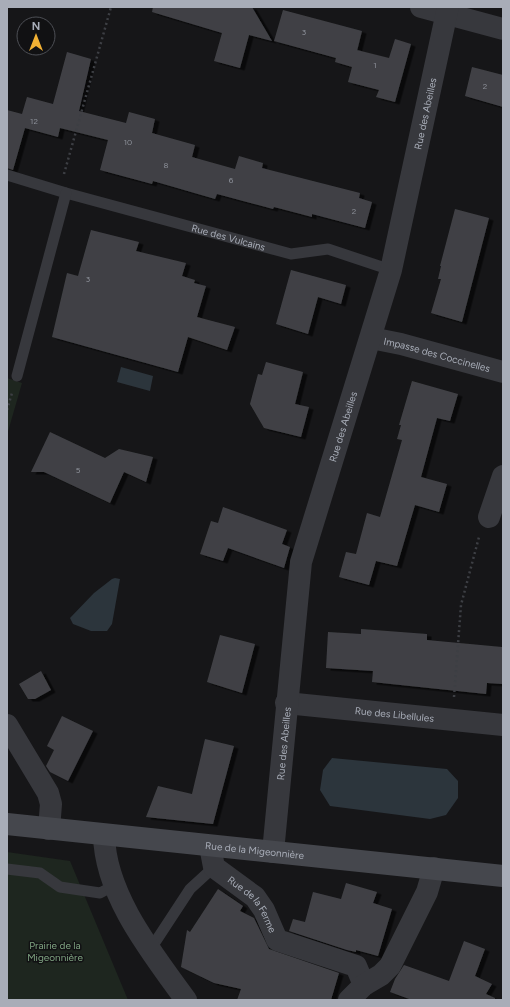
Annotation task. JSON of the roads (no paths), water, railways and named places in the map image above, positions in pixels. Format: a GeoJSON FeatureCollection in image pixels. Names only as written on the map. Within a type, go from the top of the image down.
{"type":"FeatureCollection","features":[{"type":"Feature","properties":{"kind":"street"},"geometry":{"type":"LineString","coordinates":[[421,7],[447,10],[503,29]]}},
{"type":"Feature","properties":{"kind":"street","name":"Rue des Abeilles"},"geometry":{"type":"LineString","coordinates":[[273,852],[286,703],[301,562],[391,270],[447,10]]}},
{"type":"Feature","properties":{"kind":"street","name":"Impasse des Coccinelles"},"geometry":{"type":"LineString","coordinates":[[371,338],[401,344],[503,372]]}},
{"type":"Feature","properties":{"kind":"street"},"geometry":{"type":"LineString","coordinates":[[489,517],[503,476]]}},
{"type":"Feature","properties":{"kind":"street","name":"Rue des Libellules"},"geometry":{"type":"LineString","coordinates":[[286,703],[503,725]]}},
{"type":"Feature","properties":{"kind":"street"},"geometry":{"type":"LineString","coordinates":[[7,725],[48,793],[51,804],[49,829]]}},
{"type":"Feature","properties":{"kind":"street","name":"Rue de la Migeonnière"},"geometry":{"type":"LineString","coordinates":[[7,824],[503,876]]}},
{"type":"Feature","properties":{"kind":"street"},"geometry":{"type":"LineString","coordinates":[[104,835],[106,860],[115,885],[150,950],[186,1000]]}},
{"type":"Feature","properties":{"kind":"street"},"geometry":{"type":"LineString","coordinates":[[210,846],[214,867]]}},
{"type":"Feature","properties":{"kind":"street","name":"Rue de la Ferme"},"geometry":{"type":"LineString","coordinates":[[214,867],[255,897],[264,910],[276,940],[356,966],[364,985]]}},
{"type":"Feature","properties":{"kind":"street"},"geometry":{"type":"LineString","coordinates":[[349,1000],[364,985],[381,975],[390,966],[427,892],[434,868]]}},
{"type":"Feature","properties":{"kind":"lane","name":"Rue des Vulcains"},"geometry":{"type":"LineString","coordinates":[[7,175],[62,192],[291,254],[328,249],[391,270]]}},
{"type":"Feature","properties":{"kind":"lane"},"geometry":{"type":"LineString","coordinates":[[18,376],[62,192]]}},
{"type":"Feature","properties":{"kind":"lane"},"geometry":{"type":"LineString","coordinates":[[150,950],[190,889],[214,867]]}},
{"type":"Feature","properties":{"kind":"lane"},"geometry":{"type":"LineString","coordinates":[[7,869],[40,872],[60,887],[100,893],[115,885]]}},
{"type":"Feature","properties":{"kind":"park label","name":"Prairie de la Migeonnière"},"geometry":{"type":"Point","coordinates":[55,950]}}]}
